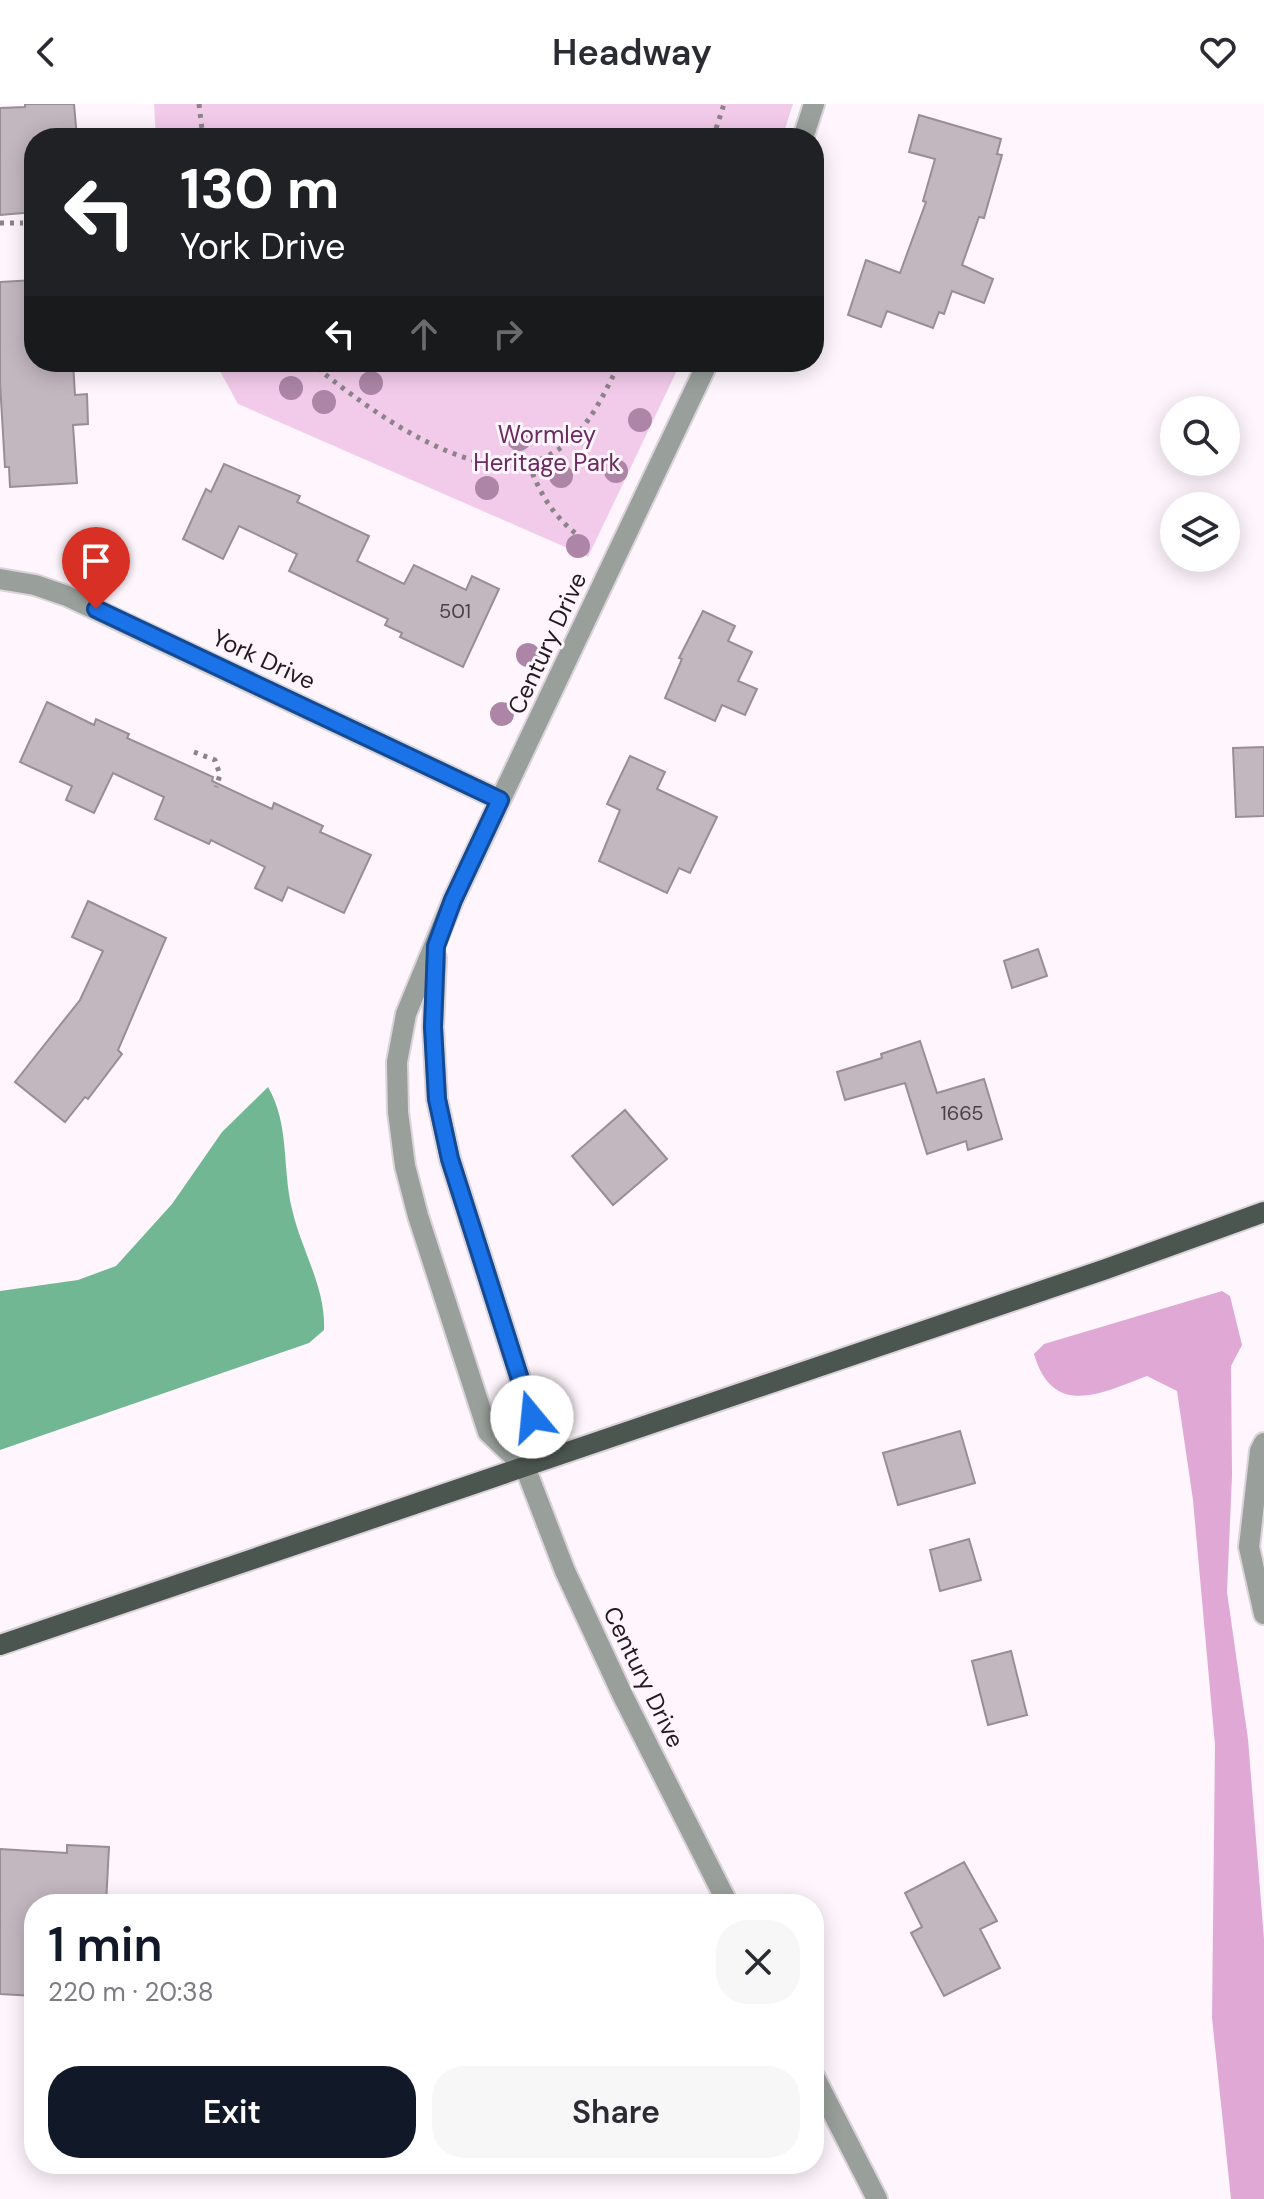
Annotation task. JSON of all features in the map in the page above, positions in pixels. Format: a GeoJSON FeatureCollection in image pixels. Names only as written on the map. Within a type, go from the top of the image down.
{"type":"FeatureCollection","features":[{"type":"Feature","properties":{"kind":"main road"},"geometry":{"type":"LineString","coordinates":[[0,1645],[1106,1269],[1264,1212]]}},
{"type":"Feature","properties":{"kind":"street"},"geometry":{"type":"LineString","coordinates":[[806,128],[814,104]]}},
{"type":"Feature","properties":{"kind":"street","name":"Century Drive"},"geometry":{"type":"LineString","coordinates":[[703,372],[453,900],[406,1014],[397,1062],[398,1112],[405,1166],[418,1216],[488,1432],[525,1467],[565,1571],[616,1682],[723,1894]]}},
{"type":"Feature","properties":{"kind":"street","name":"York Drive"},"geometry":{"type":"LineString","coordinates":[[0,579],[35,585],[67,596],[500,800]]}},
{"type":"Feature","properties":{"kind":"street","name":"Century Drive"},"geometry":{"type":"LineString","coordinates":[[436,946],[433,1027],[437,1099],[450,1159],[532,1417],[525,1467]]}},
{"type":"Feature","properties":{"kind":"street"},"geometry":{"type":"LineString","coordinates":[[1264,1443],[1260,1451],[1249,1547],[1264,1614]]}},
{"type":"Feature","properties":{"kind":"street"},"geometry":{"type":"LineString","coordinates":[[824,2096],[877,2199]]}},
{"type":"Feature","properties":{"kind":"path"},"geometry":{"type":"LineString","coordinates":[[199,104],[202,128]]}},
{"type":"Feature","properties":{"kind":"path"},"geometry":{"type":"LineString","coordinates":[[716,128],[724,104]]}},
{"type":"Feature","properties":{"kind":"path"},"geometry":{"type":"LineString","coordinates":[[0,223],[23,223]]}},
{"type":"Feature","properties":{"kind":"path"},"geometry":{"type":"LineString","coordinates":[[323,372],[370,408],[454,454],[510,467],[529,464],[548,456],[569,441],[589,419],[615,372]]}},
{"type":"Feature","properties":{"kind":"path"},"geometry":{"type":"LineString","coordinates":[[529,464],[548,504],[575,533]]}},
{"type":"Feature","properties":{"kind":"path"},"geometry":{"type":"LineString","coordinates":[[194,752],[215,760],[220,775],[216,787]]}},
{"type":"Feature","properties":{"kind":"green space"},"geometry":{"type":"Polygon","coordinates":[[[154,104],[793,104],[785,128],[155,128],[154,104]]]}},
{"type":"Feature","properties":{"kind":"green space","name":"Wormley Heritage Park"},"geometry":{"type":"Polygon","coordinates":[[[220,372],[676,372],[588,557],[238,404],[220,372]]]}},
{"type":"Feature","properties":{"kind":"shaded area"},"geometry":{"type":"Polygon","coordinates":[[[268,1087],[280,1116],[292,1209],[321,1299],[324,1330],[309,1343],[0,1450],[0,1291],[78,1280],[116,1266],[172,1204],[222,1132],[268,1087]]]}},
{"type":"Feature","properties":{"kind":"shaded area"},"geometry":{"type":"Polygon","coordinates":[[[1222,1291],[1230,1296],[1242,1345],[1231,1366],[1232,1475],[1227,1592],[1248,1739],[1264,1939],[1264,2199],[1231,2199],[1212,2018],[1215,1745],[1193,1500],[1177,1391],[1147,1376],[1096,1394],[1066,1394],[1053,1387],[1042,1374],[1034,1354],[1044,1344],[1222,1291]]]}},
{"type":"Feature","properties":{"kind":"building"},"geometry":{"type":"Polygon","coordinates":[[[25,104],[74,104],[76,128],[24,128],[24,213],[0,215],[0,108],[25,107],[25,104]]]}},
{"type":"Feature","properties":{"kind":"building"},"geometry":{"type":"Polygon","coordinates":[[[919,115],[1001,139],[997,154],[1002,155],[984,218],[979,217],[962,265],[993,279],[984,303],[952,291],[944,314],[939,312],[933,328],[887,311],[881,327],[848,315],[866,260],[900,273],[926,202],[923,201],[935,159],[909,152],[919,115]]]}},
{"type":"Feature","properties":{"kind":"building"},"geometry":{"type":"Polygon","coordinates":[[[24,281],[24,372],[74,372],[75,395],[87,394],[88,424],[73,425],[77,483],[10,487],[9,467],[5,467],[0,383],[0,282],[24,281]]]}},
{"type":"Feature","properties":{"kind":"building"},"geometry":{"type":"Polygon","coordinates":[[[224,464],[300,496],[297,502],[369,536],[357,561],[404,584],[414,565],[466,590],[472,576],[499,589],[463,667],[400,637],[402,633],[385,625],[388,619],[289,571],[297,554],[239,526],[223,559],[183,539],[206,489],[211,492],[224,464]]]}},
{"type":"Feature","properties":{"kind":"building"},"geometry":{"type":"Polygon","coordinates":[[[703,611],[735,626],[728,641],[752,652],[738,681],[757,689],[745,715],[722,705],[715,721],[665,698],[682,659],[679,658],[703,611]]]}},
{"type":"Feature","properties":{"kind":"building"},"geometry":{"type":"Polygon","coordinates":[[[47,702],[94,725],[96,719],[129,734],[127,738],[213,777],[212,781],[272,809],[274,803],[323,826],[320,832],[371,855],[344,913],[288,887],[282,901],[255,888],[265,867],[211,840],[209,844],[155,819],[164,797],[113,773],[94,813],[66,800],[72,786],[20,762],[47,702]]]}},
{"type":"Feature","properties":{"kind":"building"},"geometry":{"type":"Polygon","coordinates":[[[1264,747],[1264,816],[1236,817],[1233,748],[1264,747]]]}},
{"type":"Feature","properties":{"kind":"building"},"geometry":{"type":"Polygon","coordinates":[[[630,756],[665,772],[657,789],[717,817],[690,873],[679,868],[667,893],[599,861],[620,810],[607,804],[630,756]]]}},
{"type":"Feature","properties":{"kind":"building"},"geometry":{"type":"Polygon","coordinates":[[[88,901],[166,938],[118,1050],[122,1054],[88,1099],[85,1097],[65,1122],[15,1082],[80,1000],[103,951],[72,937],[88,901]]]}},
{"type":"Feature","properties":{"kind":"building"},"geometry":{"type":"Polygon","coordinates":[[[1038,949],[1047,976],[1012,988],[1004,961],[1038,949]]]}},
{"type":"Feature","properties":{"kind":"building"},"geometry":{"type":"Polygon","coordinates":[[[920,1041],[937,1093],[984,1079],[1002,1139],[968,1150],[966,1141],[927,1154],[905,1083],[845,1100],[837,1072],[882,1058],[881,1054],[920,1041]]]}},
{"type":"Feature","properties":{"kind":"building"},"geometry":{"type":"Polygon","coordinates":[[[625,1110],[667,1159],[613,1205],[572,1156],[625,1110]]]}},
{"type":"Feature","properties":{"kind":"building"},"geometry":{"type":"Polygon","coordinates":[[[960,1431],[975,1483],[898,1505],[883,1453],[960,1431]]]}},
{"type":"Feature","properties":{"kind":"building"},"geometry":{"type":"Polygon","coordinates":[[[969,1539],[981,1580],[940,1591],[930,1550],[969,1539]]]}},
{"type":"Feature","properties":{"kind":"building"},"geometry":{"type":"Polygon","coordinates":[[[1011,1651],[1027,1715],[988,1725],[972,1661],[1011,1651]]]}},
{"type":"Feature","properties":{"kind":"building"},"geometry":{"type":"Polygon","coordinates":[[[67,1845],[109,1847],[107,1894],[24,1894],[24,1995],[0,1994],[0,1849],[67,1853],[67,1845]]]}},
{"type":"Feature","properties":{"kind":"building"},"geometry":{"type":"Polygon","coordinates":[[[964,1862],[997,1921],[980,1929],[1000,1968],[944,1996],[911,1933],[922,1927],[905,1893],[964,1862]]]}},
{"type":"Feature","properties":{"kind":"route"},"geometry":{"type":"LineString","coordinates":[[96,609],[500,800],[453,900],[436,946],[433,1027],[437,1099],[450,1159],[532,1417]]}}]}
